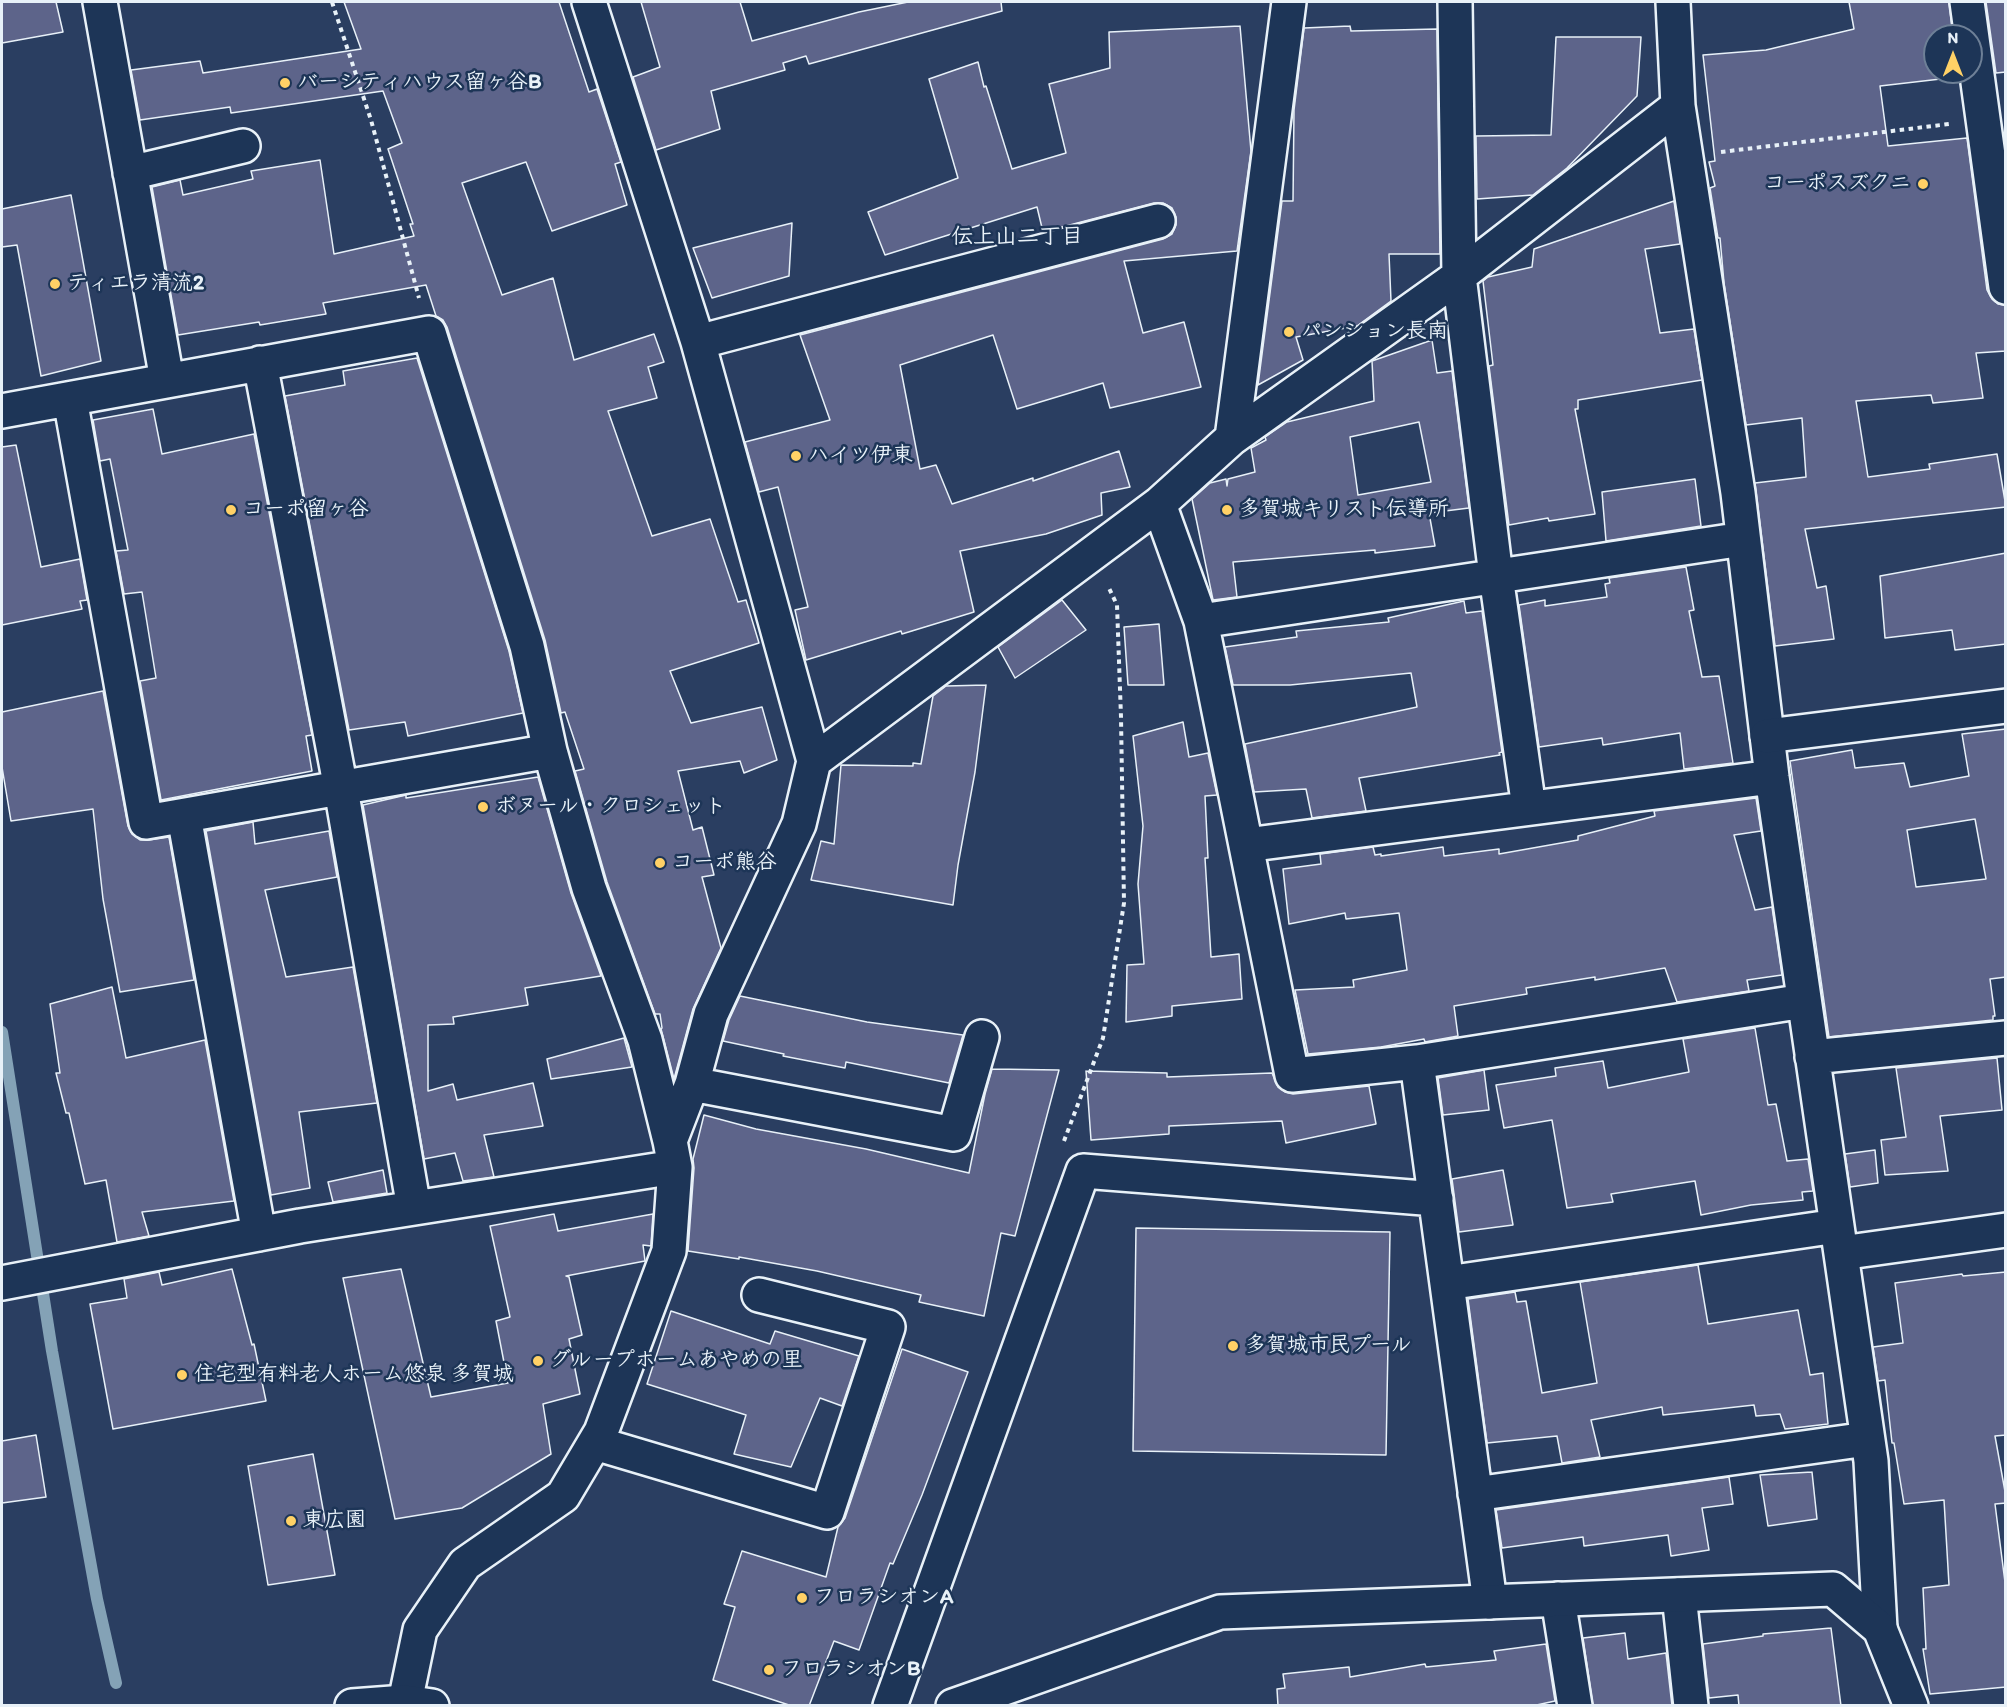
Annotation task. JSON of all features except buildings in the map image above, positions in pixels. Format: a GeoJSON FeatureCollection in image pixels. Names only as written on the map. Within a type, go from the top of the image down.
{"type":"FeatureCollection","features":[{"type":"Feature","properties":{"kind":"street"},"geometry":{"type":"LineString","coordinates":[[100,2],[167,380]]}},
{"type":"Feature","properties":{"kind":"street"},"geometry":{"type":"LineString","coordinates":[[352,1706],[418,1704],[420,1630],[465,1564],[563,1496],[601,1432],[669,1251],[673,1154],[711,1014],[799,824],[814,761],[698,342],[589,2]]}},
{"type":"Feature","properties":{"kind":"street"},"geometry":{"type":"LineString","coordinates":[[1232,438],[1289,2]]}},
{"type":"Feature","properties":{"kind":"street"},"geometry":{"type":"LineString","coordinates":[[1455,2],[1459,276],[1496,576],[1529,808]]}},
{"type":"Feature","properties":{"kind":"street"},"geometry":{"type":"LineString","coordinates":[[1672,2],[1678,106],[1738,493],[1772,777],[1871,1461],[1880,1629],[1911,1706]]}},
{"type":"Feature","properties":{"kind":"street"},"geometry":{"type":"LineString","coordinates":[[1966,2],[2006,287]]}},
{"type":"Feature","properties":{"kind":"street"},"geometry":{"type":"LineString","coordinates":[[814,761],[1160,504],[1232,438],[1459,276],[1678,106]]}},
{"type":"Feature","properties":{"kind":"street"},"geometry":{"type":"LineString","coordinates":[[130,173],[243,146]]}},
{"type":"Feature","properties":{"kind":"street"},"geometry":{"type":"LineString","coordinates":[[698,342],[1158,220]]}},
{"type":"Feature","properties":{"kind":"street"},"geometry":{"type":"LineString","coordinates":[[2,411],[429,333],[526,646],[550,751],[590,888],[645,1040],[673,1154]]}},
{"type":"Feature","properties":{"kind":"street"},"geometry":{"type":"LineString","coordinates":[[260,363],[341,789],[414,1208]]}},
{"type":"Feature","properties":{"kind":"street"},"geometry":{"type":"LineString","coordinates":[[70,399],[146,822],[550,751]]}},
{"type":"Feature","properties":{"kind":"street"},"geometry":{"type":"LineString","coordinates":[[1160,504],[1201,621],[1292,1075],[1417,1062],[1804,1001]]}},
{"type":"Feature","properties":{"kind":"street"},"geometry":{"type":"LineString","coordinates":[[1201,621],[1743,539]]}},
{"type":"Feature","properties":{"kind":"street"},"geometry":{"type":"LineString","coordinates":[[1767,736],[2006,706]]}},
{"type":"Feature","properties":{"kind":"street"},"geometry":{"type":"LineString","coordinates":[[1246,845],[1772,777]]}},
{"type":"Feature","properties":{"kind":"street"},"geometry":{"type":"LineString","coordinates":[[184,816],[259,1234]]}},
{"type":"Feature","properties":{"kind":"street"},"geometry":{"type":"LineString","coordinates":[[692,1084],[954,1134],[982,1037]]}},
{"type":"Feature","properties":{"kind":"street"},"geometry":{"type":"LineString","coordinates":[[1812,1057],[2006,1038]]}},
{"type":"Feature","properties":{"kind":"street"},"geometry":{"type":"LineString","coordinates":[[1417,1062],[1490,1602]]}},
{"type":"Feature","properties":{"kind":"street"},"geometry":{"type":"LineString","coordinates":[[2,1283],[259,1234],[414,1208],[673,1154]]}},
{"type":"Feature","properties":{"kind":"street"},"geometry":{"type":"LineString","coordinates":[[890,1706],[1083,1171],[1436,1199]]}},
{"type":"Feature","properties":{"kind":"street"},"geometry":{"type":"LineString","coordinates":[[1447,1283],[1839,1240],[2006,1230]]}},
{"type":"Feature","properties":{"kind":"street"},"geometry":{"type":"LineString","coordinates":[[595,1443],[827,1512],[888,1327],[759,1295]]}},
{"type":"Feature","properties":{"kind":"street"},"geometry":{"type":"LineString","coordinates":[[1475,1494],[1867,1439]]}},
{"type":"Feature","properties":{"kind":"street"},"geometry":{"type":"LineString","coordinates":[[953,1706],[1220,1612],[1833,1588],[1880,1629]]}},
{"type":"Feature","properties":{"kind":"street"},"geometry":{"type":"LineString","coordinates":[[1679,1595],[1691,1706]]}},
{"type":"Feature","properties":{"kind":"street"},"geometry":{"type":"LineString","coordinates":[[1558,1599],[1575,1706]]}},
{"type":"Feature","properties":{"kind":"path"},"geometry":{"type":"LineString","coordinates":[[332,2],[371,120],[429,333]]}},
{"type":"Feature","properties":{"kind":"path"},"geometry":{"type":"LineString","coordinates":[[1686,156],[1983,120]]}},
{"type":"Feature","properties":{"kind":"path"},"geometry":{"type":"LineString","coordinates":[[1063,1142],[1103,1038],[1124,903],[1122,728],[1117,605],[1093,553]]}},
{"type":"Feature","properties":{"kind":"waterway"},"geometry":{"type":"LineString","coordinates":[[2,1032],[52,1351],[97,1599],[116,1683]]}},
{"type":"Feature","properties":{"kind":"place","name":"バーシティハウス留ヶ谷B"},"geometry":{"type":"Point","coordinates":[285,83]}},
{"type":"Feature","properties":{"kind":"place","name":"コーポスズクニ"},"geometry":{"type":"Point","coordinates":[1923,184]}},
{"type":"Feature","properties":{"kind":"place","name":"ティエラ清流2"},"geometry":{"type":"Point","coordinates":[55,284]}},
{"type":"Feature","properties":{"kind":"place","name":"パンション長南"},"geometry":{"type":"Point","coordinates":[1289,332]}},
{"type":"Feature","properties":{"kind":"place","name":"ハイツ伊東"},"geometry":{"type":"Point","coordinates":[796,456]}},
{"type":"Feature","properties":{"kind":"place","name":"コーポ留ヶ谷"},"geometry":{"type":"Point","coordinates":[231,510]}},
{"type":"Feature","properties":{"kind":"place","name":"多賀城キリスト伝導所"},"geometry":{"type":"Point","coordinates":[1227,510]}},
{"type":"Feature","properties":{"kind":"place","name":"ボヌール・クロシェット"},"geometry":{"type":"Point","coordinates":[483,807]}},
{"type":"Feature","properties":{"kind":"place","name":"コーポ熊谷"},"geometry":{"type":"Point","coordinates":[660,863]}},
{"type":"Feature","properties":{"kind":"place","name":"多賀城市民プール"},"geometry":{"type":"Point","coordinates":[1233,1346]}},
{"type":"Feature","properties":{"kind":"place","name":"グループホームあやめの里"},"geometry":{"type":"Point","coordinates":[538,1361]}},
{"type":"Feature","properties":{"kind":"place","name":"住宅型有料老人ホーム悠泉 多賀城"},"geometry":{"type":"Point","coordinates":[182,1375]}},
{"type":"Feature","properties":{"kind":"place","name":"東広園"},"geometry":{"type":"Point","coordinates":[291,1521]}},
{"type":"Feature","properties":{"kind":"place","name":"フロラシオンA"},"geometry":{"type":"Point","coordinates":[802,1598]}},
{"type":"Feature","properties":{"kind":"place","name":"フロラシオンB"},"geometry":{"type":"Point","coordinates":[769,1670]}},
{"type":"Feature","properties":{"kind":"district","name":"伝上山二丁目"},"geometry":{"type":"Point","coordinates":[1017,237]}}]}
